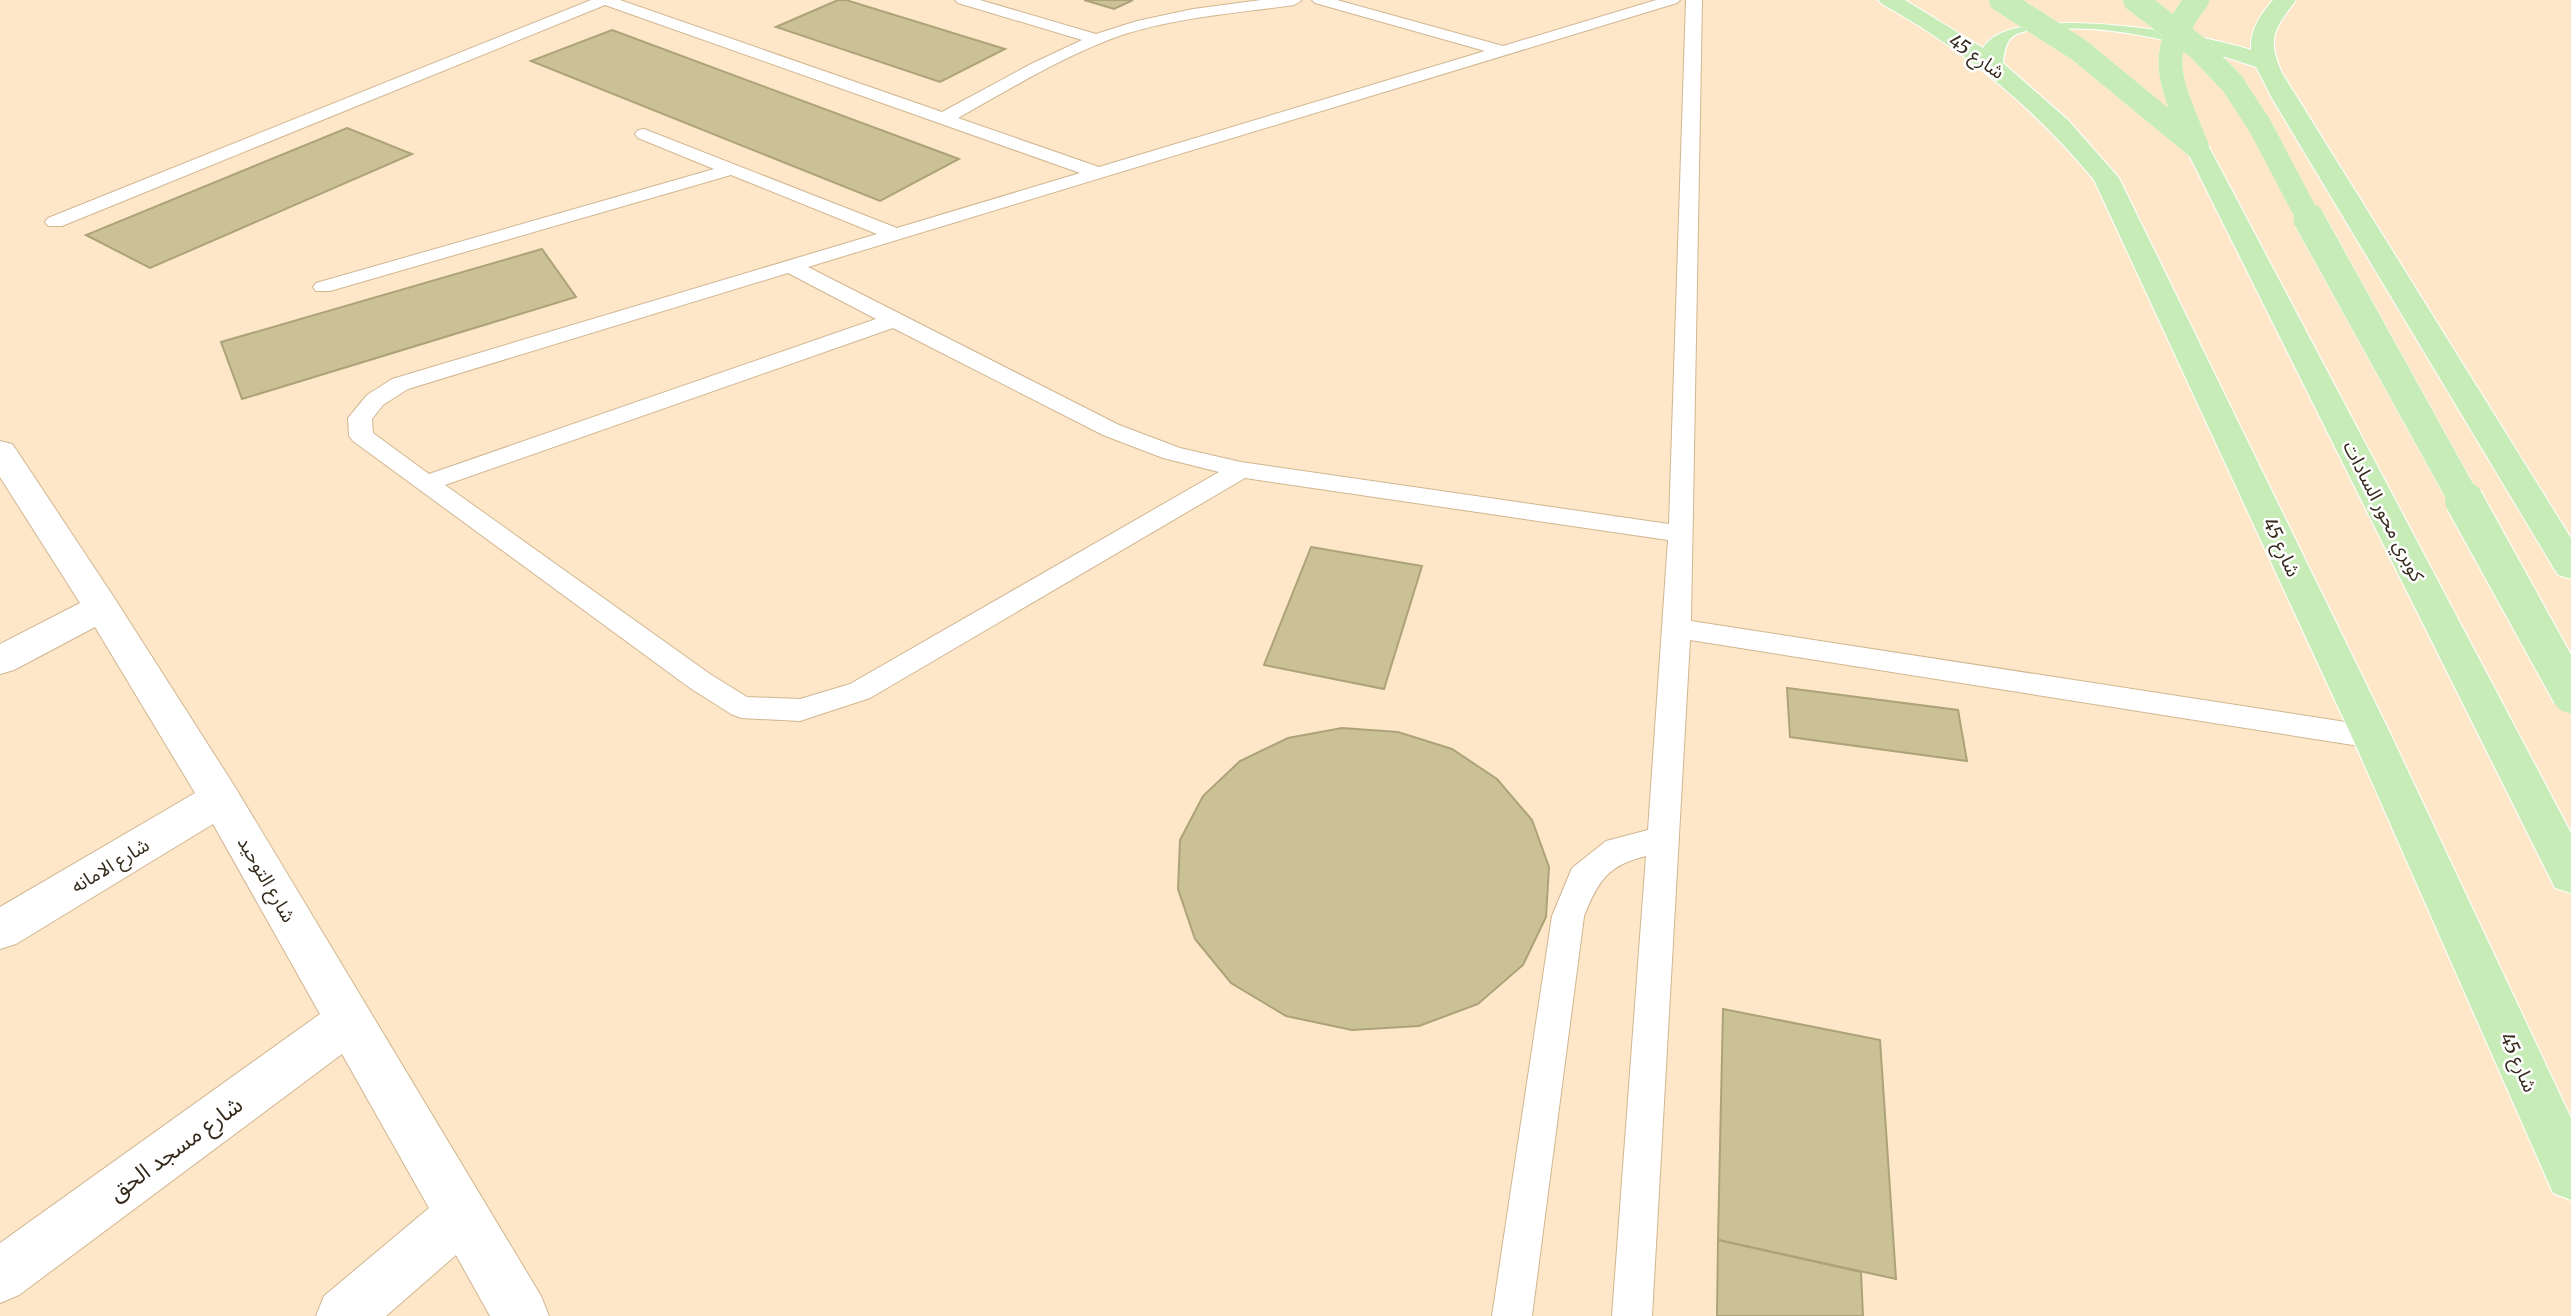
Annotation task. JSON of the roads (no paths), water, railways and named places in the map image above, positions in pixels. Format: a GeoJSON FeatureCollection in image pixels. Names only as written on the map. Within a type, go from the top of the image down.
{"type":"FeatureCollection","features":[{"type":"Feature","properties":{"kind":"main road","name":"شارع 45"},"geometry":{"type":"LineString","coordinates":[[1889,0],[1992,63],[2049,112],[2106,178],[2372,737],[2571,1175]]}},
{"type":"Feature","properties":{"kind":"main road","name":"كوبري محور السادات"},"geometry":{"type":"LineString","coordinates":[[2001,0],[2103,67],[2197,147]]}},
{"type":"Feature","properties":{"kind":"main road"},"geometry":{"type":"LineString","coordinates":[[2135,0],[2207,54],[2246,100],[2571,694]]}},
{"type":"Feature","properties":{"kind":"main road","name":"كوبري محور السادات"},"geometry":{"type":"LineString","coordinates":[[2197,0],[2175,29],[2167,50],[2171,75],[2197,147],[2571,876]]}},
{"type":"Feature","properties":{"kind":"main road"},"geometry":{"type":"LineString","coordinates":[[2286,0],[2274,10],[2264,27],[2260,45],[2264,62],[2571,567]]}},
{"type":"Feature","properties":{"kind":"main road"},"geometry":{"type":"LineString","coordinates":[[1992,63],[1994,49],[2003,34],[2022,25],[2071,20],[2139,27],[2203,41],[2264,62]]}},
{"type":"Feature","properties":{"kind":"street","name":"شارع التوحيد"},"geometry":{"type":"LineString","coordinates":[[0,451],[102,608],[220,799],[521,1316]]}},
{"type":"Feature","properties":{"kind":"street"},"geometry":{"type":"LineString","coordinates":[[0,660],[102,608]]}},
{"type":"Feature","properties":{"kind":"street","name":"شارع الامانه"},"geometry":{"type":"LineString","coordinates":[[0,930],[220,799]]}},
{"type":"Feature","properties":{"kind":"street","name":"شارع مسجد الحق"},"geometry":{"type":"LineString","coordinates":[[0,1276],[349,1021]]}},
{"type":"Feature","properties":{"kind":"street"},"geometry":{"type":"LineString","coordinates":[[344,1316],[461,1214]]}},
{"type":"Feature","properties":{"kind":"lane"},"geometry":{"type":"LineString","coordinates":[[55,222],[605,0],[1098,173]]}},
{"type":"Feature","properties":{"kind":"lane"},"geometry":{"type":"LineString","coordinates":[[963,0],[1096,39]]}},
{"type":"Feature","properties":{"kind":"lane"},"geometry":{"type":"LineString","coordinates":[[943,119],[1096,39],[1185,16],[1294,0]]}},
{"type":"Feature","properties":{"kind":"lane"},"geometry":{"type":"LineString","coordinates":[[1320,0],[1503,51]]}},
{"type":"Feature","properties":{"kind":"lane"},"geometry":{"type":"LineString","coordinates":[[1241,470],[860,691],[800,710],[741,707],[700,681],[362,436],[360,418],[375,400],[400,384],[1672,0]]}},
{"type":"Feature","properties":{"kind":"lane"},"geometry":{"type":"LineString","coordinates":[[1632,1316],[1677,628],[1694,0]]}},
{"type":"Feature","properties":{"kind":"lane"},"geometry":{"type":"LineString","coordinates":[[644,134],[895,234]]}},
{"type":"Feature","properties":{"kind":"lane"},"geometry":{"type":"LineString","coordinates":[[323,287],[733,169]]}},
{"type":"Feature","properties":{"kind":"lane"},"geometry":{"type":"LineString","coordinates":[[789,266],[1111,430],[1172,453],[1241,470],[1681,534]]}},
{"type":"Feature","properties":{"kind":"lane"},"geometry":{"type":"LineString","coordinates":[[426,483],[894,320]]}},
{"type":"Feature","properties":{"kind":"lane"},"geometry":{"type":"LineString","coordinates":[[1677,628],[2372,737]]}},
{"type":"Feature","properties":{"kind":"lane"},"geometry":{"type":"LineString","coordinates":[[1512,1316],[1568,916],[1583,877],[1617,850],[1663,839]]}}]}
